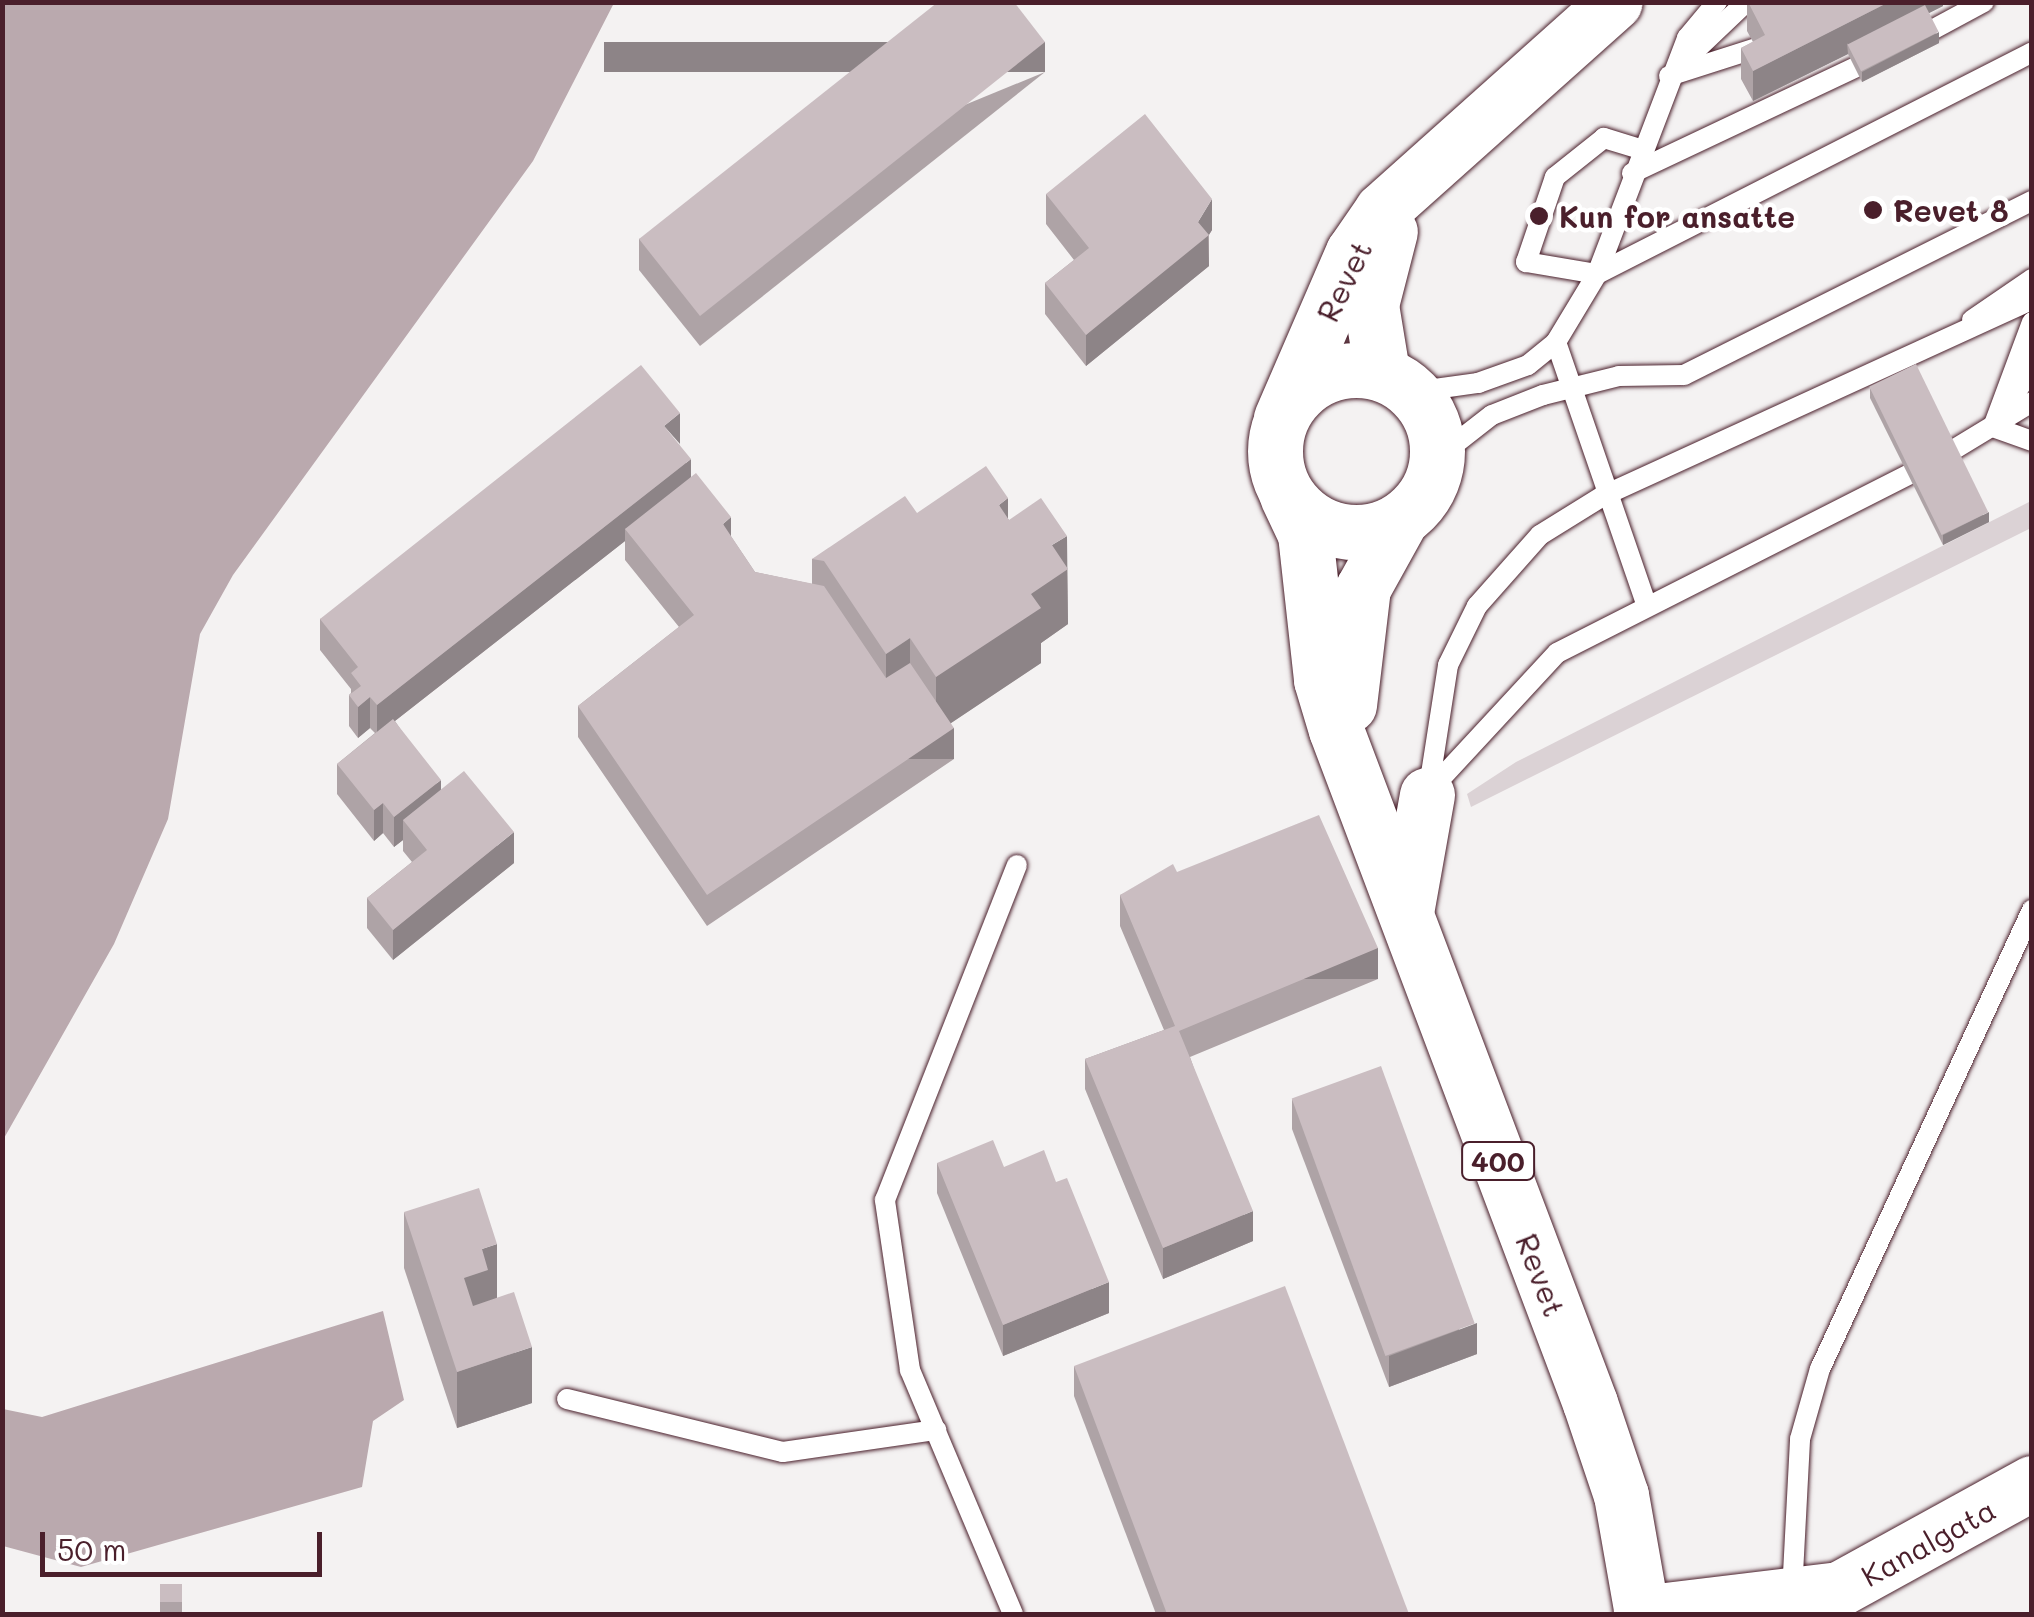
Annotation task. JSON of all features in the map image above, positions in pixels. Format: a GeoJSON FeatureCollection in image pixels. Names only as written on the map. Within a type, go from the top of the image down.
{"type":"FeatureCollection","features":[{"type":"Feature","properties":{"kind":"main road","name":"Revet"},"geometry":{"type":"LineString","coordinates":[[1281,418],[1353,252],[1431,160],[1616,2]]}},
{"type":"Feature","properties":{"kind":"main road","name":"Revet"},"geometry":{"type":"LineString","coordinates":[[1398,382],[1370,305],[1377,264],[1431,160]]}},
{"type":"Feature","properties":{"kind":"main road"},"geometry":{"type":"LineString","coordinates":[[1281,418],[1321,377],[1398,382],[1437,432],[1438,457]]}},
{"type":"Feature","properties":{"kind":"main road","name":"400"},"geometry":{"type":"LineString","coordinates":[[1281,418],[1276,471],[1288,496]]}},
{"type":"Feature","properties":{"kind":"main road","name":"400"},"geometry":{"type":"LineString","coordinates":[[1400,521],[1427,493],[1438,457]]}},
{"type":"Feature","properties":{"kind":"main road","name":"Revet"},"geometry":{"type":"LineString","coordinates":[[1288,496],[1310,559],[1321,680],[1406,920],[1590,1403],[1621,1496],[1642,1614]]}},
{"type":"Feature","properties":{"kind":"main road"},"geometry":{"type":"LineString","coordinates":[[1288,496],[1337,531],[1400,521]]}},
{"type":"Feature","properties":{"kind":"main road","name":"Revet"},"geometry":{"type":"LineString","coordinates":[[1356,773],[1350,643],[1362,588],[1400,521]]}},
{"type":"Feature","properties":{"kind":"main road"},"geometry":{"type":"LineString","coordinates":[[1406,920],[1427,795]]}},
{"type":"Feature","properties":{"kind":"main road","name":"Kanalgata"},"geometry":{"type":"LineString","coordinates":[[1642,1614],[1821,1600],[2032,1483]]}},
{"type":"Feature","properties":{"kind":"lane"},"geometry":{"type":"LineString","coordinates":[[1398,382],[1478,383],[1528,365],[1556,342],[1598,274],[1669,76],[1717,2]]}},
{"type":"Feature","properties":{"kind":"lane"},"geometry":{"type":"LineString","coordinates":[[1669,76],[1746,2]]}},
{"type":"Feature","properties":{"kind":"lane"},"geometry":{"type":"LineString","coordinates":[[1932,30],[1984,2]]}},
{"type":"Feature","properties":{"kind":"lane"},"geometry":{"type":"LineString","coordinates":[[1669,76],[1756,48]]}},
{"type":"Feature","properties":{"kind":"lane"},"geometry":{"type":"LineString","coordinates":[[1640,150],[1604,138],[1556,177],[1526,262],[1598,274],[2032,52]]}},
{"type":"Feature","properties":{"kind":"lane"},"geometry":{"type":"LineString","coordinates":[[1632,173],[1854,68]]}},
{"type":"Feature","properties":{"kind":"lane"},"geometry":{"type":"LineString","coordinates":[[1438,457],[1492,416],[1569,386],[1684,375],[2032,201]]}},
{"type":"Feature","properties":{"kind":"lane"},"geometry":{"type":"LineString","coordinates":[[1951,338],[2032,279]]}},
{"type":"Feature","properties":{"kind":"lane"},"geometry":{"type":"LineString","coordinates":[[1427,795],[1448,665],[1476,606],[1540,535],[1603,496],[2032,300]]}},
{"type":"Feature","properties":{"kind":"lane"},"geometry":{"type":"LineString","coordinates":[[1951,338],[2029,330],[1993,427]]}},
{"type":"Feature","properties":{"kind":"lane"},"geometry":{"type":"LineString","coordinates":[[1556,342],[1603,496],[1647,606]]}},
{"type":"Feature","properties":{"kind":"lane"},"geometry":{"type":"LineString","coordinates":[[1993,427],[2032,368]]}},
{"type":"Feature","properties":{"kind":"lane"},"geometry":{"type":"LineString","coordinates":[[1993,427],[2032,388]]}},
{"type":"Feature","properties":{"kind":"lane"},"geometry":{"type":"LineString","coordinates":[[1954,450],[2032,402]]}},
{"type":"Feature","properties":{"kind":"lane"},"geometry":{"type":"LineString","coordinates":[[1993,427],[2032,413]]}},
{"type":"Feature","properties":{"kind":"lane"},"geometry":{"type":"LineString","coordinates":[[1993,427],[2032,432]]}},
{"type":"Feature","properties":{"kind":"lane"},"geometry":{"type":"LineString","coordinates":[[1427,795],[1457,752],[1558,653],[1908,476]]}},
{"type":"Feature","properties":{"kind":"lane"},"geometry":{"type":"LineString","coordinates":[[1014,1614],[936,1430],[894,1304],[885,1200],[1017,865]]}},
{"type":"Feature","properties":{"kind":"lane"},"geometry":{"type":"LineString","coordinates":[[1821,1600],[1800,1439],[1820,1369],[2032,910]]}},
{"type":"Feature","properties":{"kind":"lane"},"geometry":{"type":"LineString","coordinates":[[567,1399],[782,1452],[936,1430]]}},
{"type":"Feature","properties":{"kind":"shaded area"},"geometry":{"type":"Polygon","coordinates":[[[3,2],[614,3],[533,161],[233,575],[200,634],[168,819],[114,944],[3,1140],[3,2]]]}},
{"type":"Feature","properties":{"kind":"shaded area"},"geometry":{"type":"Polygon","coordinates":[[[2031,501],[2031,528],[1471,807],[1467,794],[1516,762],[2031,501]]]}},
{"type":"Feature","properties":{"kind":"shaded area"},"geometry":{"type":"Polygon","coordinates":[[[383,1311],[404,1400],[373,1421],[362,1487],[81,1567],[3,1546],[3,1409],[42,1417],[383,1311]]]}},
{"type":"Feature","properties":{"kind":"building"},"geometry":{"type":"Polygon","coordinates":[[[938,2],[1014,2],[1045,42],[700,316],[639,239],[938,2]]]}},
{"type":"Feature","properties":{"kind":"building"},"geometry":{"type":"Polygon","coordinates":[[[1748,2],[1889,2],[1753,71],[1741,48],[1765,35],[1748,2]]]}},
{"type":"Feature","properties":{"kind":"building"},"geometry":{"type":"Polygon","coordinates":[[[1925,5],[1939,32],[1861,71],[1847,44],[1925,5]]]}},
{"type":"Feature","properties":{"kind":"building"},"geometry":{"type":"Polygon","coordinates":[[[1145,114],[1212,199],[1198,222],[1209,235],[1086,335],[1045,283],[1089,248],[1046,194],[1145,114]]]}},
{"type":"Feature","properties":{"kind":"building"},"geometry":{"type":"Polygon","coordinates":[[[1916,364],[1988,512],[1942,535],[1869,387],[1916,364]]]}},
{"type":"Feature","properties":{"kind":"building"},"geometry":{"type":"Polygon","coordinates":[[[641,365],[680,413],[664,426],[691,459],[377,705],[370,697],[358,707],[349,695],[361,686],[351,673],[358,667],[320,619],[641,365]]]}},
{"type":"Feature","properties":{"kind":"building"},"geometry":{"type":"Polygon","coordinates":[[[986,466],[1008,498],[999,505],[1009,520],[1041,498],[1067,536],[1052,545],[1068,569],[1031,594],[1041,608],[936,677],[910,638],[886,654],[824,561],[812,559],[905,496],[917,513],[986,466]]]}},
{"type":"Feature","properties":{"kind":"building"},"geometry":{"type":"Polygon","coordinates":[[[696,473],[731,517],[723,524],[755,572],[824,586],[886,678],[910,663],[954,728],[707,895],[578,706],[694,615],[625,529],[696,473]]]}},
{"type":"Feature","properties":{"kind":"building"},"geometry":{"type":"Polygon","coordinates":[[[393,719],[441,780],[394,817],[383,803],[374,810],[337,764],[393,719]]]}},
{"type":"Feature","properties":{"kind":"building"},"geometry":{"type":"Polygon","coordinates":[[[464,771],[514,832],[393,930],[367,898],[427,850],[403,820],[464,771]]]}},
{"type":"Feature","properties":{"kind":"building"},"geometry":{"type":"Polygon","coordinates":[[[1319,815],[1378,948],[1179,1031],[1253,1211],[1163,1248],[1085,1059],[1175,1026],[1120,895],[1173,864],[1177,872],[1319,815]]]}},
{"type":"Feature","properties":{"kind":"building"},"geometry":{"type":"Polygon","coordinates":[[[1381,1066],[1475,1323],[1385,1356],[1292,1098],[1381,1066]]]}},
{"type":"Feature","properties":{"kind":"building"},"geometry":{"type":"Polygon","coordinates":[[[993,1140],[1004,1167],[1044,1150],[1056,1182],[1067,1178],[1109,1282],[1003,1325],[937,1163],[993,1140]]]}},
{"type":"Feature","properties":{"kind":"building"},"geometry":{"type":"Polygon","coordinates":[[[479,1188],[497,1244],[482,1249],[488,1270],[464,1278],[473,1306],[514,1292],[532,1347],[457,1372],[404,1212],[479,1188]]]}},
{"type":"Feature","properties":{"kind":"building"},"geometry":{"type":"Polygon","coordinates":[[[1285,1286],[1409,1614],[1167,1614],[1074,1366],[1285,1286]]]}},
{"type":"Feature","properties":{"kind":"building"},"geometry":{"type":"Polygon","coordinates":[[[160,1584],[182,1584],[182,1602],[160,1602],[160,1584]]]}},
{"type":"Feature","properties":{"kind":"place","name":"Revet 8"},"geometry":{"type":"Point","coordinates":[1873,210]}},
{"type":"Feature","properties":{"kind":"place","name":"Kun for ansatte"},"geometry":{"type":"Point","coordinates":[1539,216]}}]}
